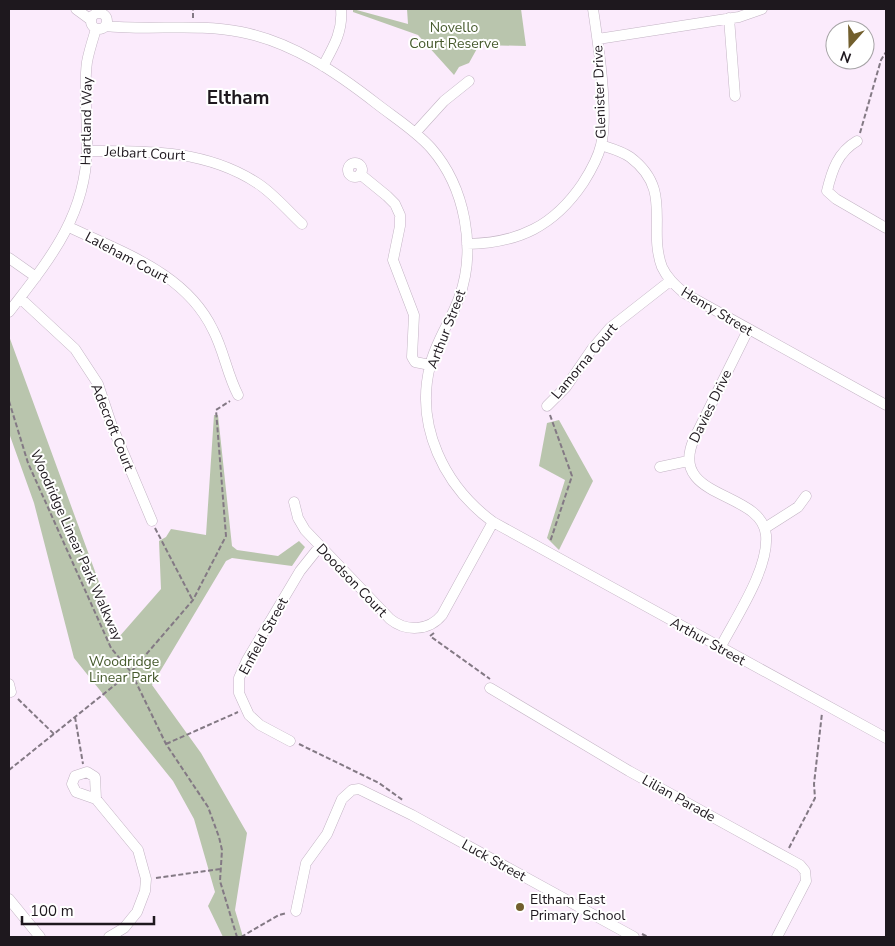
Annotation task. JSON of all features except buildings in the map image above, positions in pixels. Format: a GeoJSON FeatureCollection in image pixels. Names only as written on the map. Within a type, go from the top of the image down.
{"type":"FeatureCollection","features":[{"type":"Feature","properties":{"kind":"street","name":"Arthur Street"},"geometry":{"type":"LineString","coordinates":[[76,9],[98,22],[141,28],[218,28],[243,32],[279,43],[323,66],[415,133],[437,156],[453,184],[461,203],[467,244],[464,281],[459,299],[430,365],[426,398],[437,453],[454,485],[480,512],[493,522],[886,738]]}},
{"type":"Feature","properties":{"kind":"street","name":"Arthur Street"},"geometry":{"type":"LineString","coordinates":[[82,9],[98,22]]}},
{"type":"Feature","properties":{"kind":"street"},"geometry":{"type":"LineString","coordinates":[[323,66],[339,37],[342,9]]}},
{"type":"Feature","properties":{"kind":"street","name":"Glenister Drive"},"geometry":{"type":"LineString","coordinates":[[467,244],[488,243],[513,238],[536,229],[555,216],[572,198],[587,177],[601,144],[603,109],[598,39],[593,9]]}},
{"type":"Feature","properties":{"kind":"street"},"geometry":{"type":"LineString","coordinates":[[598,39],[729,18],[762,9]]}},
{"type":"Feature","properties":{"kind":"street"},"geometry":{"type":"LineString","coordinates":[[729,18],[735,96]]}},
{"type":"Feature","properties":{"kind":"street","name":"Hartland Way"},"geometry":{"type":"LineString","coordinates":[[9,312],[36,277],[69,227],[81,190],[87,151],[86,72],[98,22]]}},
{"type":"Feature","properties":{"kind":"street"},"geometry":{"type":"LineString","coordinates":[[415,133],[444,101],[468,80]]}},
{"type":"Feature","properties":{"kind":"street"},"geometry":{"type":"LineString","coordinates":[[857,141],[845,148],[835,164],[827,191],[836,199],[886,228]]}},
{"type":"Feature","properties":{"kind":"street","name":"Henry Street"},"geometry":{"type":"LineString","coordinates":[[601,144],[628,156],[648,178],[655,192],[658,210],[657,249],[662,268],[670,281],[684,293],[748,330],[886,405]]}},
{"type":"Feature","properties":{"kind":"street","name":"Jelbart Court"},"geometry":{"type":"LineString","coordinates":[[87,151],[153,151],[185,154],[217,163],[257,183],[302,224]]}},
{"type":"Feature","properties":{"kind":"street"},"geometry":{"type":"LineString","coordinates":[[360,174],[388,196],[395,204],[400,215],[400,226],[393,260],[414,315],[412,357],[415,362],[430,365]]}},
{"type":"Feature","properties":{"kind":"street","name":"Laleham Court"},"geometry":{"type":"LineString","coordinates":[[69,227],[155,269],[174,281],[190,296],[213,330],[231,382],[238,395]]}},
{"type":"Feature","properties":{"kind":"street"},"geometry":{"type":"LineString","coordinates":[[9,258],[36,277]]}},
{"type":"Feature","properties":{"kind":"street","name":"Lamorna Court"},"geometry":{"type":"LineString","coordinates":[[547,406],[566,387],[592,349],[610,328],[670,281]]}},
{"type":"Feature","properties":{"kind":"street","name":"Adecroft Court"},"geometry":{"type":"LineString","coordinates":[[20,298],[76,349],[98,384],[112,426],[152,522]]}},
{"type":"Feature","properties":{"kind":"street","name":"Davies Drive"},"geometry":{"type":"LineString","coordinates":[[748,330],[694,439],[688,461],[691,471],[700,481],[749,511],[765,528]]}},
{"type":"Feature","properties":{"kind":"street"},"geometry":{"type":"LineString","coordinates":[[660,467],[688,461]]}},
{"type":"Feature","properties":{"kind":"street"},"geometry":{"type":"LineString","coordinates":[[720,648],[763,560],[766,544],[765,528],[798,507],[806,496]]}},
{"type":"Feature","properties":{"kind":"street","name":"Doodson Court"},"geometry":{"type":"LineString","coordinates":[[294,502],[302,524],[320,546],[394,622],[404,627],[424,627],[435,622],[442,615],[493,522]]}},
{"type":"Feature","properties":{"kind":"street","name":"Enfield Street"},"geometry":{"type":"LineString","coordinates":[[290,742],[260,725],[249,715],[239,693],[239,678],[242,668],[300,572],[320,546]]}},
{"type":"Feature","properties":{"kind":"street","name":"Lilian Parade"},"geometry":{"type":"LineString","coordinates":[[491,684],[636,775],[800,865],[805,871],[806,881],[777,937]]}},
{"type":"Feature","properties":{"kind":"street"},"geometry":{"type":"LineString","coordinates":[[96,799],[95,777],[91,773],[84,772],[76,776],[73,788],[76,792],[96,799],[138,850],[146,880],[145,891],[137,912],[124,928],[109,937]]}},
{"type":"Feature","properties":{"kind":"street","name":"Luck Street"},"geometry":{"type":"LineString","coordinates":[[296,911],[306,863],[327,834],[342,799],[352,790],[366,791],[634,937]]}},
{"type":"Feature","properties":{"kind":"street"},"geometry":{"type":"LineString","coordinates":[[9,899],[40,937]]}},
{"type":"Feature","properties":{"kind":"path"},"geometry":{"type":"LineString","coordinates":[[857,141],[881,60],[886,52]]}},
{"type":"Feature","properties":{"kind":"path"},"geometry":{"type":"LineString","coordinates":[[9,770],[132,672],[192,600],[226,536],[216,410],[238,395]]}},
{"type":"Feature","properties":{"kind":"path","name":"Woodridge Linear Park Walkway"},"geometry":{"type":"LineString","coordinates":[[9,402],[28,463],[111,648],[132,672],[166,744],[208,807],[222,850],[220,869],[222,889],[237,937]]}},
{"type":"Feature","properties":{"kind":"path"},"geometry":{"type":"LineString","coordinates":[[547,406],[572,476],[549,541],[553,546]]}},
{"type":"Feature","properties":{"kind":"path"},"geometry":{"type":"LineString","coordinates":[[152,522],[192,600]]}},
{"type":"Feature","properties":{"kind":"path"},"geometry":{"type":"LineString","coordinates":[[438,630],[430,636],[491,684]]}},
{"type":"Feature","properties":{"kind":"path"},"geometry":{"type":"LineString","coordinates":[[10,688],[54,734]]}},
{"type":"Feature","properties":{"kind":"path"},"geometry":{"type":"LineString","coordinates":[[794,853],[788,850],[815,798],[814,784],[822,711],[830,716]]}},
{"type":"Feature","properties":{"kind":"path"},"geometry":{"type":"LineString","coordinates":[[166,744],[238,712]]}},
{"type":"Feature","properties":{"kind":"path"},"geometry":{"type":"LineString","coordinates":[[76,717],[84,772]]}},
{"type":"Feature","properties":{"kind":"path"},"geometry":{"type":"LineString","coordinates":[[146,880],[220,869]]}},
{"type":"Feature","properties":{"kind":"path"},"geometry":{"type":"LineString","coordinates":[[241,937],[279,915],[296,911]]}},
{"type":"Feature","properties":{"kind":"green space","name":"Novello Court Reserve"},"geometry":{"type":"Polygon","coordinates":[[[353,9],[408,24],[407,9],[521,9],[526,46],[479,45],[469,63],[459,67],[454,75],[418,35],[353,12],[353,9]]]}},
{"type":"Feature","properties":{"kind":"green space","name":"Woodridge Linear Park"},"geometry":{"type":"Polygon","coordinates":[[[9,336],[119,637],[161,589],[159,541],[166,537],[171,529],[206,535],[214,415],[218,415],[232,546],[237,550],[278,556],[299,541],[305,547],[292,566],[232,558],[226,561],[152,685],[201,753],[247,833],[235,910],[243,937],[223,937],[208,906],[215,892],[194,819],[173,781],[74,658],[34,503],[9,433],[9,336]]]}},
{"type":"Feature","properties":{"kind":"green space"},"geometry":{"type":"Polygon","coordinates":[[[559,420],[593,481],[559,550],[547,538],[565,480],[539,466],[547,423],[559,420]]]}},
{"type":"Feature","properties":{"kind":"place","name":"Eltham East Primary School"},"geometry":{"type":"Point","coordinates":[520,907]}},
{"type":"Feature","properties":{"kind":"district","name":"Eltham"},"geometry":{"type":"Point","coordinates":[238,97]}}]}
